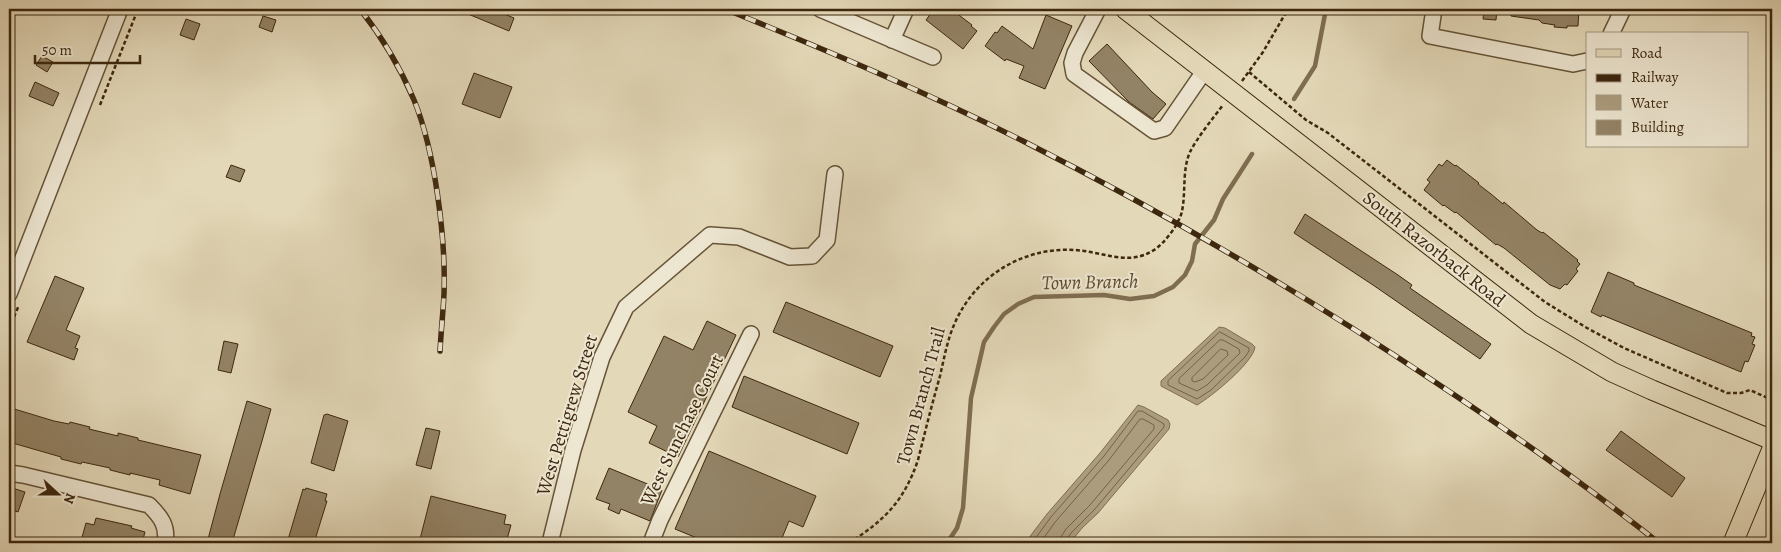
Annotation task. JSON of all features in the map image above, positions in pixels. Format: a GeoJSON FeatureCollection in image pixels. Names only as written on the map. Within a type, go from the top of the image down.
{"type":"FeatureCollection","features":[{"type":"Feature","properties":{"kind":"main road","name":"South Razorback Road"},"geometry":{"type":"LineString","coordinates":[[1125,9],[1531,324],[1612,372],[1772,440]]}},
{"type":"Feature","properties":{"kind":"main road"},"geometry":{"type":"LineString","coordinates":[[1733,543],[1772,449]]}},
{"type":"Feature","properties":{"kind":"street"},"geometry":{"type":"LineString","coordinates":[[9,294],[13,270],[120,9]]}},
{"type":"Feature","properties":{"kind":"street"},"geometry":{"type":"LineString","coordinates":[[820,9],[933,57]]}},
{"type":"Feature","properties":{"kind":"street"},"geometry":{"type":"LineString","coordinates":[[892,40],[906,9]]}},
{"type":"Feature","properties":{"kind":"street"},"geometry":{"type":"LineString","coordinates":[[1098,9],[1075,53],[1072,63],[1074,74],[1154,130],[1165,128],[1205,70]]}},
{"type":"Feature","properties":{"kind":"street"},"geometry":{"type":"LineString","coordinates":[[1434,9],[1430,36],[1573,64],[1586,61]]}},
{"type":"Feature","properties":{"kind":"street"},"geometry":{"type":"LineString","coordinates":[[1612,32],[1622,9]]}},
{"type":"Feature","properties":{"kind":"street","name":"West Pettigrew Street"},"geometry":{"type":"LineString","coordinates":[[550,543],[573,450],[599,366],[626,307],[710,234],[739,237],[790,257],[812,256],[827,240],[835,174]]}},
{"type":"Feature","properties":{"kind":"street","name":"West Sunchase Court"},"geometry":{"type":"LineString","coordinates":[[651,543],[660,520],[750,334]]}},
{"type":"Feature","properties":{"kind":"street"},"geometry":{"type":"LineString","coordinates":[[9,473],[149,505],[161,517],[166,535],[164,543]]}},
{"type":"Feature","properties":{"kind":"path","name":"Town Branch Trail"},"geometry":{"type":"LineString","coordinates":[[849,543],[868,532],[901,499],[911,482],[946,349],[954,325],[968,300],[983,282],[1001,268],[1020,258],[1040,252],[1059,249],[1081,250],[1123,259],[1138,258],[1154,250],[1167,238],[1182,213],[1184,178],[1190,152],[1263,52],[1288,9]]}},
{"type":"Feature","properties":{"kind":"path"},"geometry":{"type":"LineString","coordinates":[[1249,72],[1306,120],[1328,133],[1545,302],[1624,348],[1662,366],[1728,393],[1741,393],[1750,390],[1772,400]]}},
{"type":"Feature","properties":{"kind":"water"},"geometry":{"type":"Polygon","coordinates":[[[1219,327],[1225,328],[1255,347],[1253,354],[1247,362],[1212,395],[1197,405],[1161,386],[1161,381],[1219,327]]]}},
{"type":"Feature","properties":{"kind":"water"},"geometry":{"type":"Polygon","coordinates":[[[1138,405],[1168,420],[1170,424],[1169,429],[1070,543],[1025,543],[1047,514],[1100,453],[1138,405]]]}},
{"type":"Feature","properties":{"kind":"building"},"geometry":{"type":"Polygon","coordinates":[[[456,9],[492,9],[514,18],[509,31],[456,9]]]}},
{"type":"Feature","properties":{"kind":"building"},"geometry":{"type":"Polygon","coordinates":[[[934,9],[951,9],[977,31],[963,49],[926,20],[934,9]]]}},
{"type":"Feature","properties":{"kind":"building"},"geometry":{"type":"Polygon","coordinates":[[[1484,9],[1497,9],[1496,20],[1483,19],[1484,9]]]}},
{"type":"Feature","properties":{"kind":"building"},"geometry":{"type":"Polygon","coordinates":[[[1511,9],[1579,9],[1578,26],[1567,26],[1567,28],[1554,27],[1555,25],[1542,23],[1539,20],[1511,16],[1511,9]]]}},
{"type":"Feature","properties":{"kind":"building"},"geometry":{"type":"Polygon","coordinates":[[[1046,15],[1072,26],[1045,89],[1019,78],[1024,66],[1006,59],[1005,61],[985,46],[1002,26],[1033,49],[1046,15]]]}},
{"type":"Feature","properties":{"kind":"building"},"geometry":{"type":"Polygon","coordinates":[[[263,16],[276,20],[272,32],[259,27],[263,16]]]}},
{"type":"Feature","properties":{"kind":"building"},"geometry":{"type":"Polygon","coordinates":[[[186,19],[200,24],[194,40],[180,35],[186,19]]]}},
{"type":"Feature","properties":{"kind":"building"},"geometry":{"type":"Polygon","coordinates":[[[1107,44],[1152,92],[1166,104],[1153,119],[1129,102],[1089,61],[1107,44]]]}},
{"type":"Feature","properties":{"kind":"building"},"geometry":{"type":"Polygon","coordinates":[[[42,56],[53,62],[47,72],[36,65],[42,56]]]}},
{"type":"Feature","properties":{"kind":"building"},"geometry":{"type":"Polygon","coordinates":[[[474,73],[512,87],[500,118],[462,104],[474,73]]]}},
{"type":"Feature","properties":{"kind":"building"},"geometry":{"type":"Polygon","coordinates":[[[35,82],[59,93],[53,106],[29,96],[35,82]]]}},
{"type":"Feature","properties":{"kind":"building"},"geometry":{"type":"Polygon","coordinates":[[[1447,160],[1578,260],[1580,264],[1576,269],[1578,271],[1567,285],[1565,284],[1560,289],[1550,285],[1504,248],[1496,245],[1456,212],[1443,206],[1424,190],[1430,182],[1427,180],[1439,164],[1442,166],[1447,160]]]}},
{"type":"Feature","properties":{"kind":"building"},"geometry":{"type":"Polygon","coordinates":[[[231,165],[245,170],[240,182],[226,177],[231,165]]]}},
{"type":"Feature","properties":{"kind":"building"},"geometry":{"type":"Polygon","coordinates":[[[1305,214],[1398,275],[1412,285],[1410,288],[1491,344],[1480,359],[1294,233],[1305,214]]]}},
{"type":"Feature","properties":{"kind":"building"},"geometry":{"type":"Polygon","coordinates":[[[1608,272],[1634,283],[1634,285],[1752,333],[1751,336],[1755,337],[1752,344],[1755,345],[1748,362],[1745,361],[1741,372],[1591,312],[1608,272]]]}},
{"type":"Feature","properties":{"kind":"building"},"geometry":{"type":"Polygon","coordinates":[[[55,276],[84,288],[66,330],[80,336],[75,348],[78,349],[74,360],[27,342],[55,276]]]}},
{"type":"Feature","properties":{"kind":"building"},"geometry":{"type":"Polygon","coordinates":[[[786,302],[893,346],[880,377],[773,332],[786,302]]]}},
{"type":"Feature","properties":{"kind":"building"},"geometry":{"type":"Polygon","coordinates":[[[707,321],[736,335],[678,457],[649,443],[657,426],[628,412],[664,336],[693,350],[707,321]]]}},
{"type":"Feature","properties":{"kind":"building"},"geometry":{"type":"Polygon","coordinates":[[[224,341],[238,344],[231,373],[218,370],[224,341]]]}},
{"type":"Feature","properties":{"kind":"building"},"geometry":{"type":"Polygon","coordinates":[[[744,376],[859,423],[847,454],[732,407],[744,376]]]}},
{"type":"Feature","properties":{"kind":"building"},"geometry":{"type":"Polygon","coordinates":[[[247,401],[271,409],[262,441],[232,543],[207,543],[220,494],[247,401]]]}},
{"type":"Feature","properties":{"kind":"building"},"geometry":{"type":"Polygon","coordinates":[[[11,408],[54,421],[69,424],[70,422],[118,436],[118,433],[138,438],[138,440],[201,455],[190,494],[159,485],[160,480],[61,459],[61,457],[9,442],[11,408]]]}},
{"type":"Feature","properties":{"kind":"building"},"geometry":{"type":"Polygon","coordinates":[[[327,414],[348,421],[334,471],[311,463],[324,415],[327,414]]]}},
{"type":"Feature","properties":{"kind":"building"},"geometry":{"type":"Polygon","coordinates":[[[426,428],[440,431],[431,469],[416,465],[426,428]]]}},
{"type":"Feature","properties":{"kind":"building"},"geometry":{"type":"Polygon","coordinates":[[[1621,431],[1685,478],[1672,497],[1606,450],[1621,431]]]}},
{"type":"Feature","properties":{"kind":"building"},"geometry":{"type":"Polygon","coordinates":[[[709,451],[816,496],[803,527],[789,521],[780,543],[709,543],[675,529],[709,451]]]}},
{"type":"Feature","properties":{"kind":"building"},"geometry":{"type":"Polygon","coordinates":[[[609,468],[662,490],[650,521],[621,509],[619,514],[608,509],[610,504],[596,499],[609,468]]]}},
{"type":"Feature","properties":{"kind":"building"},"geometry":{"type":"Polygon","coordinates":[[[9,487],[25,492],[18,512],[9,509],[9,487]]]}},
{"type":"Feature","properties":{"kind":"building"},"geometry":{"type":"Polygon","coordinates":[[[306,488],[327,494],[325,501],[327,501],[314,543],[287,543],[303,489],[305,490],[306,488]]]}},
{"type":"Feature","properties":{"kind":"building"},"geometry":{"type":"Polygon","coordinates":[[[431,496],[506,515],[504,524],[511,525],[506,543],[419,543],[431,496]]]}},
{"type":"Feature","properties":{"kind":"building"},"geometry":{"type":"Polygon","coordinates":[[[96,518],[132,526],[131,528],[145,532],[142,543],[89,543],[81,541],[86,523],[94,525],[96,518]]]}},
{"type":"Feature","properties":{"kind":"waterway","name":"Town Branch"},"geometry":{"type":"LineString","coordinates":[[1294,99],[1315,66],[1326,9]]}},
{"type":"Feature","properties":{"kind":"waterway","name":"Town Branch"},"geometry":{"type":"LineString","coordinates":[[947,543],[957,528],[963,508],[971,398],[984,342],[1004,314],[1018,304],[1034,297],[1104,295],[1130,299],[1154,296],[1173,287],[1185,275],[1192,261],[1195,244],[1214,220],[1223,199],[1252,154]]}},
{"type":"Feature","properties":{"kind":"railway"},"geometry":{"type":"LineString","coordinates":[[360,9],[376,30],[397,64],[414,100],[428,144],[438,195],[443,248],[444,294],[440,351]]}},
{"type":"Feature","properties":{"kind":"railway"},"geometry":{"type":"LineString","coordinates":[[725,9],[950,105],[1076,168],[1181,225],[1284,286],[1435,382],[1549,460],[1659,543]]}}]}
